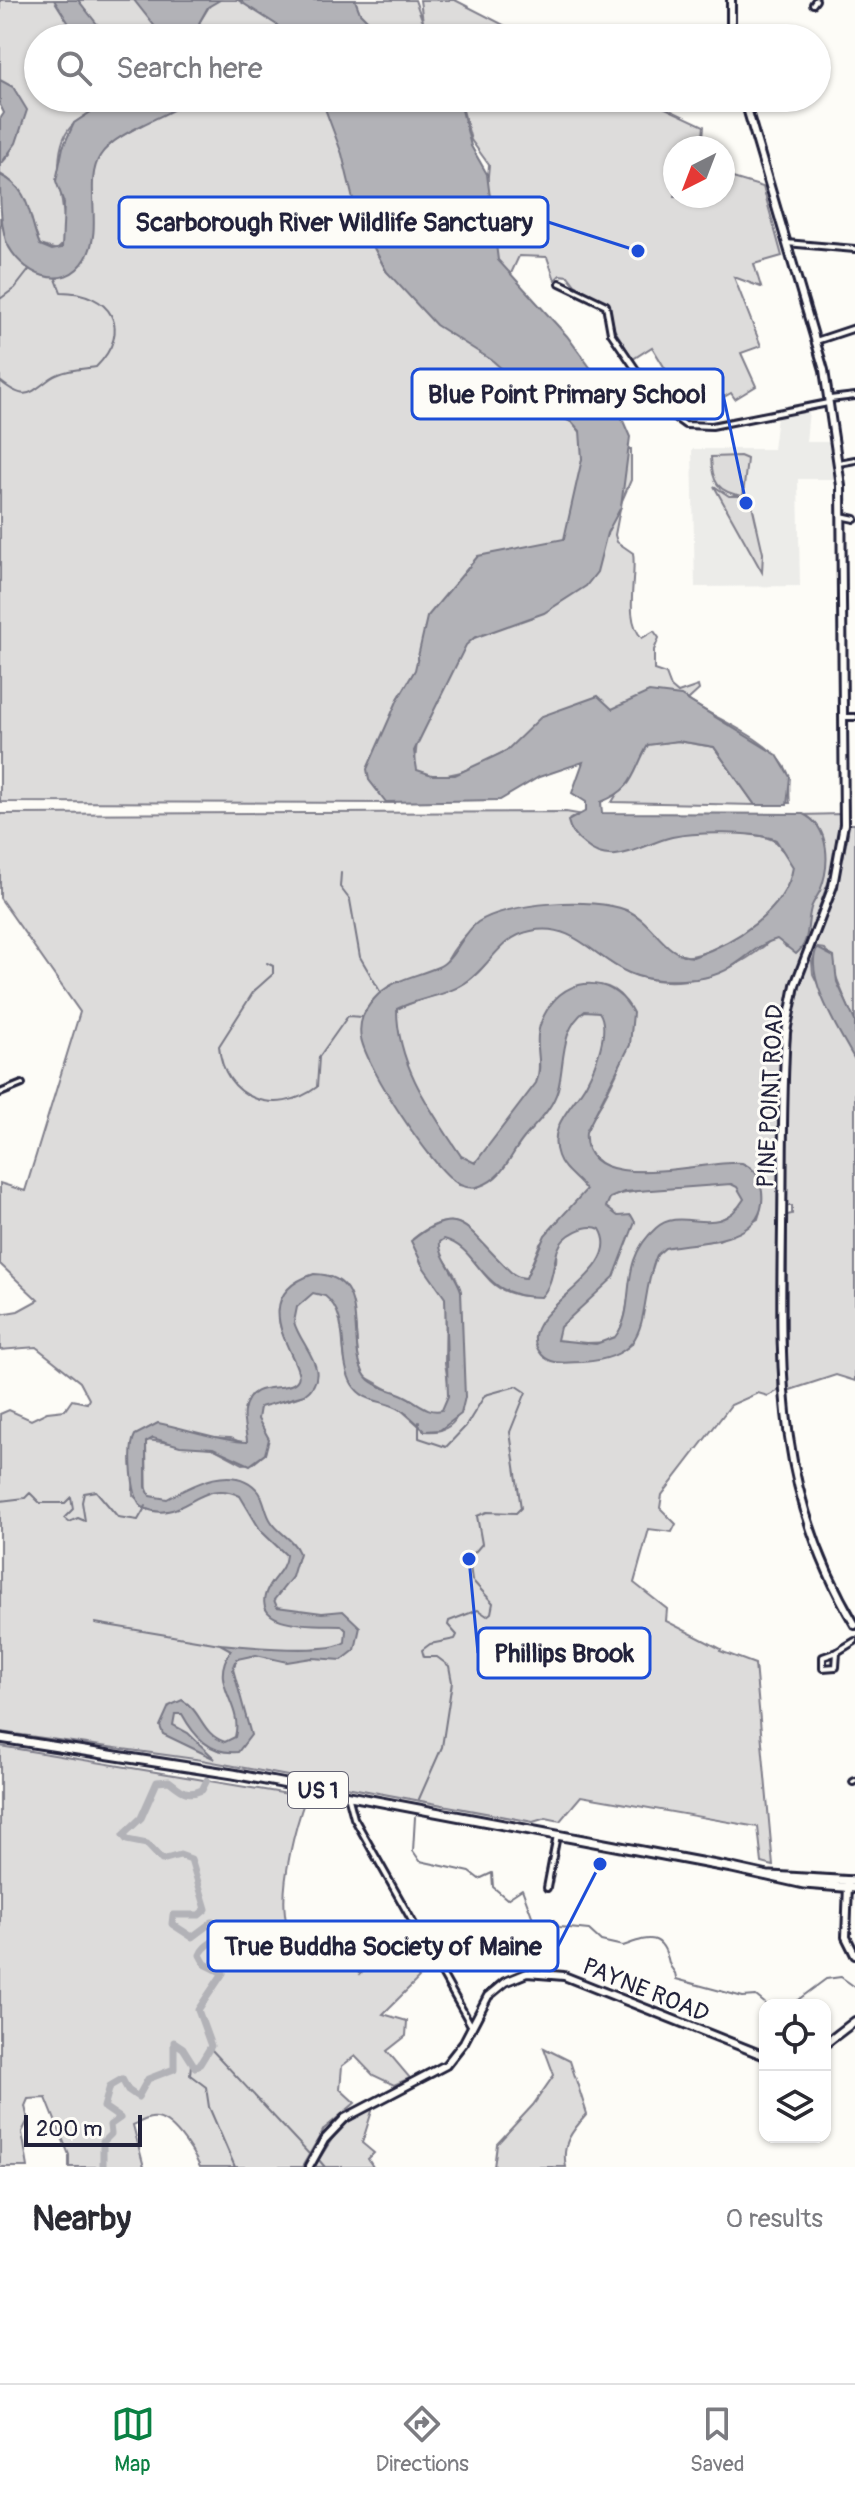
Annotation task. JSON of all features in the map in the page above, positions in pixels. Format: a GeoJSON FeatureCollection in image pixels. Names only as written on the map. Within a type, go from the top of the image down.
{"type":"FeatureCollection","features":[{"type":"Feature","properties":{"kind":"main road"},"geometry":{"type":"LineString","coordinates":[[731,0],[731,24]]}},
{"type":"Feature","properties":{"kind":"main road","name":"PINE POINT ROAD"},"geometry":{"type":"LineString","coordinates":[[748,112],[784,243],[816,341],[830,401],[839,463],[845,810],[833,886],[795,985],[786,1032],[781,1367],[787,1437],[801,1500],[826,1571],[855,1625]]}},
{"type":"Feature","properties":{"kind":"main road","name":"US 1"},"geometry":{"type":"LineString","coordinates":[[0,1738],[167,1762],[804,1884],[851,1884]]}},
{"type":"Feature","properties":{"kind":"main road"},"geometry":{"type":"LineString","coordinates":[[851,1884],[846,1937],[855,1955]]}},
{"type":"Feature","properties":{"kind":"main road","name":"PAYNE ROAD"},"geometry":{"type":"LineString","coordinates":[[309,2167],[321,2143],[340,2122],[366,2104],[438,2071],[455,2055],[484,2002],[496,1989],[521,1975],[544,1972],[564,1976],[759,2054]]}},
{"type":"Feature","properties":{"kind":"main road"},"geometry":{"type":"LineString","coordinates":[[831,2039],[855,2021]]}},
{"type":"Feature","properties":{"kind":"street"},"geometry":{"type":"LineString","coordinates":[[784,243],[855,249]]}},
{"type":"Feature","properties":{"kind":"street"},"geometry":{"type":"LineString","coordinates":[[568,287],[571,281]]}},
{"type":"Feature","properties":{"kind":"street"},"geometry":{"type":"LineString","coordinates":[[560,283],[606,305],[611,333],[663,409],[685,425],[712,426],[855,396]]}},
{"type":"Feature","properties":{"kind":"street"},"geometry":{"type":"LineString","coordinates":[[816,341],[855,328]]}},
{"type":"Feature","properties":{"kind":"street"},"geometry":{"type":"LineString","coordinates":[[839,463],[855,460]]}},
{"type":"Feature","properties":{"kind":"street"},"geometry":{"type":"LineString","coordinates":[[841,516],[855,519]]}},
{"type":"Feature","properties":{"kind":"street"},"geometry":{"type":"LineString","coordinates":[[845,717],[855,717]]}},
{"type":"Feature","properties":{"kind":"street"},"geometry":{"type":"LineString","coordinates":[[0,1093],[22,1084]]}},
{"type":"Feature","properties":{"kind":"street"},"geometry":{"type":"LineString","coordinates":[[837,1652],[836,1667],[825,1669],[821,1663],[823,1657],[855,1641]]}},
{"type":"Feature","properties":{"kind":"street"},"geometry":{"type":"LineString","coordinates":[[348,1795],[354,1818],[472,2027]]}},
{"type":"Feature","properties":{"kind":"street"},"geometry":{"type":"LineString","coordinates":[[547,1888],[557,1835]]}},
{"type":"Feature","properties":{"kind":"shaded area"},"geometry":{"type":"Polygon","coordinates":[[[0,0],[183,0],[179,24],[24,24],[24,112],[91,112],[66,133],[61,147],[59,178],[67,240],[57,250],[40,245],[22,196],[0,174],[0,165],[10,154],[0,81],[0,0]]]}},
{"type":"Feature","properties":{"kind":"shaded area"},"geometry":{"type":"Polygon","coordinates":[[[54,0],[78,0],[97,24],[69,24],[54,0]]]}},
{"type":"Feature","properties":{"kind":"shaded area"},"geometry":{"type":"Polygon","coordinates":[[[134,0],[220,0],[208,7],[199,24],[153,24],[134,0]]]}},
{"type":"Feature","properties":{"kind":"shaded area"},"geometry":{"type":"Polygon","coordinates":[[[213,0],[247,0],[277,24],[199,24],[213,0]]]}},
{"type":"Feature","properties":{"kind":"shaded area"},"geometry":{"type":"Polygon","coordinates":[[[238,0],[355,0],[360,13],[371,24],[275,24],[238,0]]]}},
{"type":"Feature","properties":{"kind":"shaded area"},"geometry":{"type":"Polygon","coordinates":[[[355,0],[415,0],[423,22],[420,0],[455,0],[502,24],[371,24],[360,13],[355,0]]]}},
{"type":"Feature","properties":{"kind":"shaded area"},"geometry":{"type":"Polygon","coordinates":[[[0,80],[13,87],[26,112],[16,143],[0,165],[0,119],[4,113],[0,105],[0,80]]]}},
{"type":"Feature","properties":{"kind":"shaded area"},"geometry":{"type":"Polygon","coordinates":[[[91,112],[170,112],[117,139],[100,156],[93,179],[91,246],[77,269],[55,278],[43,276],[21,263],[6,241],[1,217],[0,175],[24,196],[40,245],[52,250],[62,248],[64,203],[56,181],[63,147],[74,123],[91,112]]]}},
{"type":"Feature","properties":{"kind":"shaded area"},"geometry":{"type":"Polygon","coordinates":[[[164,112],[330,112],[338,125],[359,219],[386,271],[456,337],[488,355],[549,410],[573,423],[582,434],[582,473],[566,539],[419,666],[398,699],[386,800],[396,803],[0,802],[0,217],[7,240],[18,258],[35,271],[58,278],[97,157],[115,140],[164,112]]]}},
{"type":"Feature","properties":{"kind":"shaded area"},"geometry":{"type":"Polygon","coordinates":[[[326,112],[462,112],[471,146],[487,174],[498,260],[567,336],[614,400],[630,437],[621,507],[607,533],[597,572],[586,586],[544,613],[474,638],[466,645],[414,751],[417,770],[432,775],[455,775],[506,751],[542,716],[598,696],[612,709],[649,692],[681,696],[777,755],[790,777],[787,805],[755,805],[714,747],[678,741],[648,745],[627,786],[601,802],[602,813],[803,814],[819,828],[823,837],[826,870],[811,908],[806,938],[796,954],[777,939],[722,972],[688,980],[662,980],[629,973],[572,936],[546,930],[531,931],[511,939],[465,983],[397,1009],[403,1049],[418,1087],[461,1156],[475,1163],[536,1083],[539,1073],[539,1028],[551,1004],[560,994],[583,984],[595,984],[617,993],[633,1013],[630,1045],[586,1132],[590,1152],[603,1165],[623,1170],[649,1171],[742,1163],[751,1168],[758,1178],[762,1192],[761,1209],[754,1221],[729,1236],[665,1248],[657,1255],[634,1340],[624,1350],[607,1358],[583,1362],[551,1361],[542,1355],[535,1340],[539,1325],[551,1310],[598,1263],[604,1246],[600,1229],[582,1229],[565,1239],[558,1249],[548,1286],[541,1297],[520,1295],[492,1282],[466,1253],[444,1239],[440,1247],[461,1291],[465,1397],[461,1414],[440,1430],[425,1431],[401,1410],[368,1398],[357,1390],[348,1374],[338,1315],[325,1296],[313,1293],[297,1307],[294,1322],[313,1359],[316,1378],[313,1387],[304,1395],[260,1407],[258,1419],[269,1439],[265,1454],[250,1465],[213,1448],[180,1446],[153,1438],[146,1442],[146,1487],[150,1496],[167,1499],[201,1482],[226,1477],[249,1483],[259,1492],[271,1521],[299,1553],[292,1577],[274,1600],[277,1607],[322,1613],[343,1611],[360,1627],[355,1650],[342,1660],[312,1658],[287,1662],[256,1655],[237,1659],[233,1669],[251,1735],[238,1752],[211,1747],[192,1730],[182,1714],[175,1714],[173,1725],[188,1733],[215,1759],[163,1734],[160,1726],[169,1706],[182,1700],[194,1710],[211,1734],[225,1742],[235,1737],[235,1714],[223,1674],[231,1650],[220,1644],[285,1649],[322,1648],[345,1642],[346,1630],[341,1625],[288,1622],[267,1611],[264,1602],[268,1588],[286,1555],[261,1531],[240,1496],[226,1491],[213,1492],[169,1511],[142,1507],[135,1493],[132,1472],[135,1435],[158,1423],[247,1442],[244,1411],[248,1400],[261,1390],[287,1386],[298,1379],[298,1371],[281,1330],[281,1298],[292,1285],[314,1274],[334,1278],[346,1287],[355,1317],[361,1368],[369,1380],[427,1409],[442,1410],[448,1396],[445,1298],[424,1268],[411,1241],[440,1223],[461,1224],[512,1273],[526,1278],[545,1235],[586,1190],[560,1161],[556,1135],[563,1117],[586,1084],[597,1058],[603,1038],[599,1012],[585,1011],[571,1027],[558,1089],[548,1110],[501,1172],[488,1182],[471,1188],[460,1185],[432,1158],[387,1093],[361,1038],[361,1022],[367,1008],[388,987],[444,964],[478,922],[492,915],[529,906],[573,903],[626,910],[636,915],[673,950],[693,957],[725,943],[769,912],[788,883],[793,867],[776,840],[739,834],[682,835],[628,853],[606,855],[596,852],[577,837],[568,821],[586,811],[586,802],[572,793],[583,762],[539,777],[500,800],[386,802],[369,780],[367,769],[398,699],[415,670],[427,617],[478,556],[564,539],[582,459],[580,431],[573,423],[548,410],[493,361],[436,325],[387,272],[357,216],[342,154],[326,112]],[[731,1184],[624,1192],[610,1198],[606,1207],[618,1216],[631,1215],[635,1222],[614,1277],[560,1327],[557,1340],[596,1344],[615,1337],[626,1312],[631,1270],[636,1256],[643,1242],[656,1228],[677,1220],[723,1219],[734,1212],[744,1199],[737,1187],[731,1184]]]}},
{"type":"Feature","properties":{"kind":"shaded area"},"geometry":{"type":"Polygon","coordinates":[[[464,112],[674,112],[704,126],[703,136],[663,136],[663,208],[735,208],[735,179],[763,187],[782,256],[754,264],[761,287],[734,277],[761,346],[741,353],[756,386],[735,399],[731,393],[717,401],[713,395],[697,405],[683,392],[680,393],[652,347],[633,359],[614,329],[609,304],[575,285],[568,276],[560,275],[555,280],[547,257],[519,256],[509,278],[495,262],[498,225],[487,186],[489,165],[471,140],[464,112]]]}},
{"type":"Feature","properties":{"kind":"shaded area"},"geometry":{"type":"Polygon","coordinates":[[[809,411],[806,442],[831,442],[834,479],[798,479],[800,586],[695,587],[692,449],[773,449],[777,417],[809,411]]]}},
{"type":"Feature","properties":{"kind":"shaded area"},"geometry":{"type":"Polygon","coordinates":[[[626,449],[631,449],[631,480],[621,503],[615,535],[617,542],[633,553],[632,609],[636,630],[642,638],[654,631],[659,638],[654,650],[654,670],[666,674],[671,687],[678,693],[698,686],[699,690],[688,700],[754,738],[777,757],[788,775],[790,803],[783,803],[781,766],[665,726],[611,713],[544,733],[458,773],[430,775],[414,772],[417,741],[461,648],[607,535],[626,449]]]}},
{"type":"Feature","properties":{"kind":"shaded area"},"geometry":{"type":"Polygon","coordinates":[[[740,456],[747,459],[743,496],[727,492],[718,484],[711,457],[740,456]]]}},
{"type":"Feature","properties":{"kind":"shaded area"},"geometry":{"type":"Polygon","coordinates":[[[714,486],[729,496],[750,496],[763,553],[762,572],[714,486]]]}},
{"type":"Feature","properties":{"kind":"shaded area"},"geometry":{"type":"Polygon","coordinates":[[[678,741],[714,747],[755,805],[612,802],[648,744],[678,741]]]}},
{"type":"Feature","properties":{"kind":"shaded area"},"geometry":{"type":"Polygon","coordinates":[[[0,814],[578,814],[570,819],[579,823],[578,828],[572,829],[576,833],[593,846],[609,851],[623,850],[663,836],[689,833],[743,834],[759,836],[779,845],[783,843],[780,848],[795,864],[792,883],[781,899],[748,930],[707,952],[689,956],[673,956],[640,920],[612,908],[533,908],[496,915],[466,934],[442,971],[407,979],[379,998],[365,1018],[373,1059],[418,1128],[414,1131],[430,1155],[459,1185],[476,1188],[494,1178],[557,1091],[561,1028],[565,1022],[574,1013],[587,1008],[605,1013],[605,1032],[598,1061],[585,1091],[567,1116],[561,1139],[565,1160],[590,1188],[590,1194],[569,1211],[540,1244],[526,1278],[510,1274],[466,1227],[452,1222],[435,1225],[413,1239],[421,1263],[441,1286],[446,1300],[445,1363],[450,1394],[442,1412],[425,1410],[364,1376],[349,1300],[331,1280],[307,1278],[291,1292],[282,1304],[279,1315],[284,1338],[296,1362],[300,1377],[298,1383],[251,1395],[244,1414],[249,1446],[231,1438],[186,1436],[158,1423],[134,1439],[133,1495],[147,1509],[146,1440],[213,1448],[243,1464],[254,1463],[265,1454],[267,1439],[256,1416],[261,1405],[298,1397],[309,1391],[314,1383],[312,1364],[292,1326],[298,1303],[306,1294],[317,1289],[328,1293],[339,1309],[346,1365],[361,1393],[399,1408],[425,1431],[441,1430],[452,1424],[458,1413],[462,1386],[459,1345],[461,1297],[456,1277],[435,1241],[444,1238],[462,1248],[498,1287],[517,1295],[530,1296],[539,1291],[546,1281],[556,1263],[561,1241],[582,1227],[603,1220],[607,1244],[604,1262],[553,1309],[539,1331],[537,1345],[556,1358],[583,1361],[611,1356],[632,1344],[650,1265],[659,1250],[667,1246],[719,1240],[758,1219],[761,1200],[756,1176],[749,1168],[728,1164],[680,1171],[612,1173],[585,1150],[581,1136],[616,1073],[629,1036],[631,1020],[628,1007],[619,994],[608,987],[582,987],[570,993],[550,1012],[541,1031],[537,1083],[495,1143],[476,1161],[468,1164],[449,1140],[412,1077],[402,1054],[394,1011],[461,985],[472,978],[510,939],[537,929],[549,928],[570,934],[618,967],[658,980],[700,978],[721,971],[778,936],[786,947],[800,948],[806,943],[805,912],[820,881],[824,847],[817,827],[810,819],[800,815],[841,814],[832,872],[796,971],[781,1037],[778,1391],[768,1396],[758,1393],[731,1405],[662,1495],[660,1508],[676,1524],[672,1532],[649,1529],[634,1583],[667,1609],[666,1621],[720,1651],[755,1664],[773,1866],[762,1863],[758,1827],[581,1796],[560,1821],[546,1818],[533,1822],[202,1760],[0,1732],[0,1414],[9,1410],[31,1420],[47,1412],[65,1410],[72,1400],[87,1403],[89,1399],[80,1382],[36,1347],[0,1350],[0,1314],[18,1311],[38,1300],[0,1264],[0,1183],[25,1191],[80,1012],[0,898],[0,814]]]}},
{"type":"Feature","properties":{"kind":"shaded area"},"geometry":{"type":"Polygon","coordinates":[[[849,824],[855,824],[855,1024],[825,949],[818,948],[812,962],[813,974],[855,1059],[855,1381],[836,1375],[787,1391],[787,1215],[792,1214],[792,1206],[787,1206],[789,1050],[797,999],[840,870],[849,824]]]}},
{"type":"Feature","properties":{"kind":"shaded area"},"geometry":{"type":"Polygon","coordinates":[[[817,948],[834,957],[837,982],[855,1021],[855,1060],[819,989],[814,960],[817,948]]]}},
{"type":"Feature","properties":{"kind":"shaded area"},"geometry":{"type":"Polygon","coordinates":[[[732,1179],[746,1195],[741,1209],[711,1225],[646,1239],[634,1264],[624,1318],[613,1342],[559,1344],[554,1339],[562,1322],[612,1278],[605,1206],[608,1198],[732,1179]]]}},
{"type":"Feature","properties":{"kind":"shaded area"},"geometry":{"type":"Polygon","coordinates":[[[0,1746],[306,1797],[287,1870],[284,1901],[287,1924],[302,1955],[334,1946],[360,1974],[385,1953],[402,1957],[419,1978],[383,2014],[407,2021],[406,2036],[387,2051],[410,2078],[394,2085],[373,2075],[355,2056],[342,2066],[340,2089],[355,2103],[324,2129],[302,2167],[200,2167],[187,2144],[173,2128],[159,2118],[151,2118],[133,2125],[144,2167],[69,2167],[69,2155],[46,2098],[28,2099],[25,2106],[28,2120],[22,2132],[28,2167],[0,2167],[0,1746]]]}},
{"type":"Feature","properties":{"kind":"shaded area"},"geometry":{"type":"Polygon","coordinates":[[[544,2048],[570,2061],[587,2114],[569,2138],[565,2151],[566,2167],[494,2167],[497,2144],[533,2105],[554,2075],[544,2048]]]}},
{"type":"Feature","properties":{"kind":"shaded area"},"geometry":{"type":"Polygon","coordinates":[[[370,2108],[372,2111],[362,2143],[374,2153],[368,2159],[373,2167],[314,2167],[339,2128],[370,2108]]]}},
{"type":"Feature","properties":{"kind":"waterway"},"geometry":{"type":"LineString","coordinates":[[0,299],[15,288],[29,270]]}},
{"type":"Feature","properties":{"kind":"waterway"},"geometry":{"type":"LineString","coordinates":[[0,381],[16,392],[27,393],[61,373],[96,367],[107,353],[115,327],[111,315],[92,298],[61,292],[56,279]]}},
{"type":"Feature","properties":{"kind":"waterway"},"geometry":{"type":"LineString","coordinates":[[341,873],[340,887],[350,900],[360,957],[381,993]]}},
{"type":"Feature","properties":{"kind":"waterway"},"geometry":{"type":"LineString","coordinates":[[267,963],[273,966],[273,974],[254,991],[219,1046],[230,1079],[254,1098],[269,1102],[285,1101],[317,1087],[319,1057],[348,1016],[362,1017]]}},
{"type":"Feature","properties":{"kind":"waterway"},"geometry":{"type":"LineString","coordinates":[[419,1422],[419,1438],[446,1447],[466,1426],[485,1395],[517,1386],[526,1392],[510,1432],[521,1508],[516,1513],[487,1512],[477,1516],[482,1544],[469,1559],[472,1580],[493,1603],[491,1613],[487,1616],[478,1610],[449,1621],[448,1625],[457,1635],[455,1639],[430,1644],[422,1650],[424,1657],[437,1657],[449,1666],[452,1682],[442,1747],[419,1799]]}},
{"type":"Feature","properties":{"kind":"waterway"},"geometry":{"type":"LineString","coordinates":[[0,1501],[25,1498],[30,1493],[40,1503],[65,1503],[71,1497],[73,1509],[64,1518],[69,1522],[78,1518],[85,1521],[84,1493],[96,1491],[118,1517],[138,1520],[146,1506]]}},
{"type":"Feature","properties":{"kind":"waterway"},"geometry":{"type":"LineString","coordinates":[[95,1623],[220,1644]]}},
{"type":"Feature","properties":{"kind":"waterway"},"geometry":{"type":"LineString","coordinates":[[103,2167],[103,2142],[111,2134],[110,2125],[120,2118],[104,2107],[110,2086],[122,2079],[128,2090],[138,2097],[148,2079],[174,2069],[174,2042],[183,2048],[195,2067],[211,2046],[198,2010],[223,1973],[205,1964],[200,1955],[221,1934],[225,1925],[212,1922],[192,1937],[172,1924],[173,1915],[199,1915],[206,1909],[191,1859],[180,1855],[162,1860],[147,1844],[127,1840],[123,1835],[141,1818],[157,1782],[169,1781],[184,1792],[192,1793],[202,1790],[207,1780]]}},
{"type":"Feature","properties":{"kind":"waterway"},"geometry":{"type":"LineString","coordinates":[[415,1817],[413,1851],[420,1861],[470,1872],[479,1879],[492,1873],[493,1887],[507,1899],[522,1889],[535,1924],[554,1920],[559,1927],[589,1930],[601,1941],[623,1946],[646,1939],[658,1941],[666,1952],[676,1979],[760,1999]]}},
{"type":"Feature","properties":{"kind":"waterway"},"geometry":{"type":"LineString","coordinates":[[799,1999],[826,1979],[841,1977],[855,1987]]}},
{"type":"Feature","properties":{"kind":"waterway"},"geometry":{"type":"LineString","coordinates":[[210,2048],[309,2154]]}},
{"type":"Feature","properties":{"kind":"waterway"},"geometry":{"type":"LineString","coordinates":[[191,2064],[190,2075],[206,2087],[209,2107],[235,2167]]}},
{"type":"Feature","properties":{"kind":"waterway"},"geometry":{"type":"LineString","coordinates":[[318,2159],[325,2167]]}},
{"type":"Feature","properties":{"kind":"place","name":"Scarborough River Wildlife Sanctuary"},"geometry":{"type":"Point","coordinates":[638,251]}},
{"type":"Feature","properties":{"kind":"place","name":"Blue Point Primary School"},"geometry":{"type":"Point","coordinates":[746,503]}},
{"type":"Feature","properties":{"kind":"place","name":"Phillips Brook"},"geometry":{"type":"Point","coordinates":[469,1559]}},
{"type":"Feature","properties":{"kind":"place","name":"True Buddha Society of Maine"},"geometry":{"type":"Point","coordinates":[600,1864]}}]}
